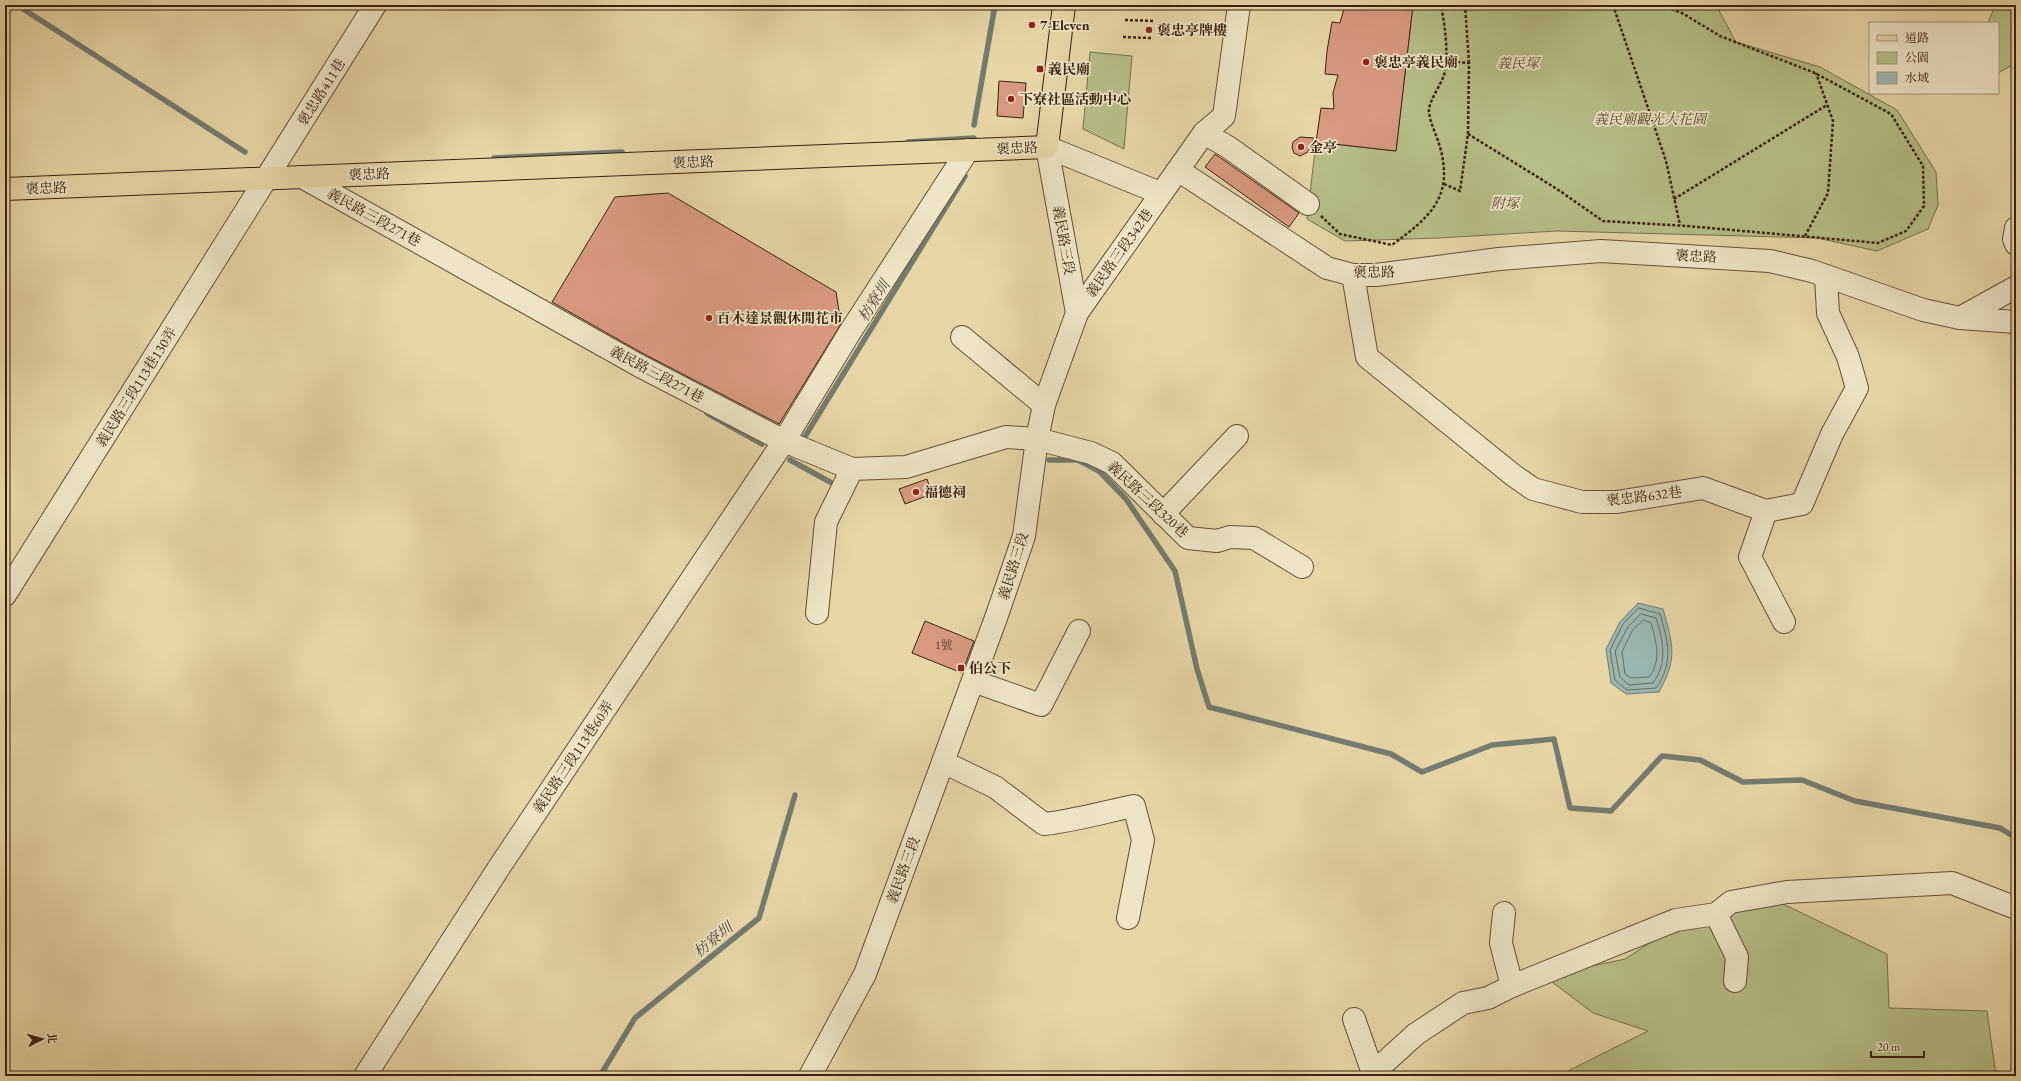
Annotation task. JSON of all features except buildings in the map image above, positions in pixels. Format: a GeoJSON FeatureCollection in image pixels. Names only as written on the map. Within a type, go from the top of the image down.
{"type":"FeatureCollection","features":[{"type":"Feature","properties":{"kind":"main road","name":"義民路三段"},"geometry":{"type":"LineString","coordinates":[[1048,147],[1064,5]]}},
{"type":"Feature","properties":{"kind":"main road","name":"褒忠路"},"geometry":{"type":"LineString","coordinates":[[5,189],[1048,147]]}},
{"type":"Feature","properties":{"kind":"street","name":"褒忠路411巷"},"geometry":{"type":"LineString","coordinates":[[266,179],[375,5]]}},
{"type":"Feature","properties":{"kind":"street"},"geometry":{"type":"LineString","coordinates":[[1160,193],[1204,133],[1224,116],[1239,5]]}},
{"type":"Feature","properties":{"kind":"street"},"geometry":{"type":"LineString","coordinates":[[1204,133],[1228,147],[1308,204]]}},
{"type":"Feature","properties":{"kind":"street","name":"褒忠路"},"geometry":{"type":"LineString","coordinates":[[1048,147],[1160,193]]}},
{"type":"Feature","properties":{"kind":"street","name":"義民路三段"},"geometry":{"type":"LineString","coordinates":[[810,1076],[865,974],[973,681],[1024,536],[1036,439],[1044,405],[1077,313],[1048,147]]}},
{"type":"Feature","properties":{"kind":"street","name":"義民路三段113巷60弄"},"geometry":{"type":"LineString","coordinates":[[365,1076],[500,866],[784,441],[850,332],[968,150]]}},
{"type":"Feature","properties":{"kind":"street","name":"褒忠路"},"geometry":{"type":"LineString","coordinates":[[1178,170],[1327,268],[1353,275],[1376,275],[1499,259],[1601,251],[1770,261],[1812,271],[1923,310],[1960,318],[2016,322]]}},
{"type":"Feature","properties":{"kind":"street","name":"義民路三段271巷"},"geometry":{"type":"LineString","coordinates":[[302,177],[631,361],[784,441],[852,469],[906,467],[1006,437],[1036,439]]}},
{"type":"Feature","properties":{"kind":"street","name":"義民路三段113巷130弄"},"geometry":{"type":"LineString","coordinates":[[5,595],[266,179]]}},
{"type":"Feature","properties":{"kind":"street","name":"義民路三段342巷"},"geometry":{"type":"LineString","coordinates":[[1077,313],[1160,193]]}},
{"type":"Feature","properties":{"kind":"street"},"geometry":{"type":"LineString","coordinates":[[2016,228],[2014,239],[2016,244]]}},
{"type":"Feature","properties":{"kind":"street","name":"褒忠路632巷"},"geometry":{"type":"LineString","coordinates":[[1353,275],[1368,357],[1513,475],[1533,489],[1582,502],[1617,502],[1703,488],[1766,511]]}},
{"type":"Feature","properties":{"kind":"street"},"geometry":{"type":"LineString","coordinates":[[1784,622],[1750,556],[1766,511],[1802,504],[1832,434],[1858,388],[1848,357],[1828,313],[1826,276]]}},
{"type":"Feature","properties":{"kind":"street"},"geometry":{"type":"LineString","coordinates":[[1960,318],[2006,294],[2016,287]]}},
{"type":"Feature","properties":{"kind":"street"},"geometry":{"type":"LineString","coordinates":[[962,337],[1044,405]]}},
{"type":"Feature","properties":{"kind":"street"},"geometry":{"type":"LineString","coordinates":[[1163,514],[1237,436]]}},
{"type":"Feature","properties":{"kind":"street","name":"義民路三段320巷"},"geometry":{"type":"LineString","coordinates":[[1036,439],[1103,458],[1112,464],[1188,538],[1217,541],[1230,537],[1254,538],[1302,568]]}},
{"type":"Feature","properties":{"kind":"street"},"geometry":{"type":"LineString","coordinates":[[818,613],[826,522],[852,469]]}},
{"type":"Feature","properties":{"kind":"street"},"geometry":{"type":"LineString","coordinates":[[973,681],[1041,705],[1079,631]]}},
{"type":"Feature","properties":{"kind":"street"},"geometry":{"type":"LineString","coordinates":[[943,762],[995,787],[1044,824],[1069,821],[1097,813],[1134,806],[1143,840],[1128,918]]}},
{"type":"Feature","properties":{"kind":"street"},"geometry":{"type":"LineString","coordinates":[[1354,1019],[1374,1074],[1416,1034],[1463,1003],[1488,998],[1512,986],[1676,920],[1716,914],[1731,902],[1787,892],[1952,883],[2016,908]]}},
{"type":"Feature","properties":{"kind":"street"},"geometry":{"type":"LineString","coordinates":[[1504,913],[1501,943],[1512,986]]}},
{"type":"Feature","properties":{"kind":"street"},"geometry":{"type":"LineString","coordinates":[[1716,914],[1737,957],[1734,981]]}},
{"type":"Feature","properties":{"kind":"path"},"geometry":{"type":"LineString","coordinates":[[1308,204],[1340,234],[1392,244],[1414,229],[1435,208],[1444,184],[1440,149],[1429,111],[1444,74],[1446,33],[1440,5]]}},
{"type":"Feature","properties":{"kind":"path"},"geometry":{"type":"LineString","coordinates":[[1444,184],[1460,191],[1468,134],[1469,63],[1465,5]]}},
{"type":"Feature","properties":{"kind":"path"},"geometry":{"type":"LineString","coordinates":[[1613,5],[1666,161],[1680,225]]}},
{"type":"Feature","properties":{"kind":"path"},"geometry":{"type":"LineString","coordinates":[[1468,134],[1557,189],[1603,221],[1680,225],[1878,243],[1906,231],[1924,206],[1922,166],[1891,114],[1815,73],[1720,36],[1682,13],[1661,5]]}},
{"type":"Feature","properties":{"kind":"path"},"geometry":{"type":"LineString","coordinates":[[1125,20],[1154,21]]}},
{"type":"Feature","properties":{"kind":"path"},"geometry":{"type":"LineString","coordinates":[[1123,37],[1152,38]]}},
{"type":"Feature","properties":{"kind":"path"},"geometry":{"type":"LineString","coordinates":[[1444,61],[1469,63]]}},
{"type":"Feature","properties":{"kind":"path"},"geometry":{"type":"LineString","coordinates":[[1805,236],[1828,192],[1833,121],[1815,73]]}},
{"type":"Feature","properties":{"kind":"path"},"geometry":{"type":"LineString","coordinates":[[1674,199],[1827,105]]}},
{"type":"Feature","properties":{"kind":"green space","name":"義民廟觀光大花園"},"geometry":{"type":"Polygon","coordinates":[[[1413,5],[1716,5],[1736,42],[1820,67],[1897,110],[1936,172],[1938,205],[1928,229],[1877,251],[1817,238],[1557,231],[1439,238],[1345,241],[1307,219],[1316,142],[1396,151],[1413,5]]]}},
{"type":"Feature","properties":{"kind":"green space"},"geometry":{"type":"Polygon","coordinates":[[[1995,5],[2016,5],[2016,63],[1999,72],[1999,22],[1988,22],[1995,5]]]}},
{"type":"Feature","properties":{"kind":"green space"},"geometry":{"type":"Polygon","coordinates":[[[1090,52],[1132,56],[1124,149],[1083,129],[1090,52]]]}},
{"type":"Feature","properties":{"kind":"green space"},"geometry":{"type":"Polygon","coordinates":[[[1781,903],[1887,954],[1889,1008],[1987,1011],[1996,1076],[1566,1076],[1568,1071],[1648,1031],[1593,1013],[1544,976],[1625,959],[1700,910],[1781,903]]]}},
{"type":"Feature","properties":{"kind":"water"},"geometry":{"type":"Polygon","coordinates":[[[1638,603],[1663,609],[1671,642],[1671,660],[1669,670],[1659,692],[1626,694],[1611,683],[1606,649],[1620,622],[1638,603]]]}},
{"type":"Feature","properties":{"kind":"waterway"},"geometry":{"type":"LineString","coordinates":[[17,5],[245,152]]}},
{"type":"Feature","properties":{"kind":"waterway","name":"枋寮圳"},"geometry":{"type":"LineString","coordinates":[[974,125],[995,5]]}},
{"type":"Feature","properties":{"kind":"waterway"},"geometry":{"type":"LineString","coordinates":[[908,142],[974,138]]}},
{"type":"Feature","properties":{"kind":"waterway"},"geometry":{"type":"LineString","coordinates":[[494,158],[622,152]]}},
{"type":"Feature","properties":{"kind":"waterway","name":"枋寮圳"},"geometry":{"type":"LineString","coordinates":[[804,438],[965,176]]}},
{"type":"Feature","properties":{"kind":"waterway"},"geometry":{"type":"LineString","coordinates":[[707,413],[762,444]]}},
{"type":"Feature","properties":{"kind":"waterway","name":"枋寮圳"},"geometry":{"type":"LineString","coordinates":[[790,460],[830,482]]}},
{"type":"Feature","properties":{"kind":"waterway"},"geometry":{"type":"LineString","coordinates":[[1049,460],[1078,460],[1099,471],[1126,499],[1175,571],[1197,669],[1209,707],[1391,754],[1422,772],[1492,745],[1554,739],[1570,808],[1611,811],[1662,756],[1700,760],[1743,782],[1802,780],[1855,801],[2000,828],[2016,838]]}},
{"type":"Feature","properties":{"kind":"waterway","name":"枋寮圳"},"geometry":{"type":"LineString","coordinates":[[600,1076],[635,1018],[759,918],[795,795]]}},
{"type":"Feature","properties":{"kind":"place","name":"7-Eleven"},"geometry":{"type":"Point","coordinates":[1032,25]}},
{"type":"Feature","properties":{"kind":"place","name":"褒忠亭牌樓"},"geometry":{"type":"Point","coordinates":[1149,30]}},
{"type":"Feature","properties":{"kind":"place","name":"褒忠亭義民廟"},"geometry":{"type":"Point","coordinates":[1366,62]}},
{"type":"Feature","properties":{"kind":"place","name":"義民廟"},"geometry":{"type":"Point","coordinates":[1040,69]}},
{"type":"Feature","properties":{"kind":"place","name":"下寮社區活動中心"},"geometry":{"type":"Point","coordinates":[1011,99]}},
{"type":"Feature","properties":{"kind":"place","name":"金亭"},"geometry":{"type":"Point","coordinates":[1301,147]}},
{"type":"Feature","properties":{"kind":"place","name":"百木達景觀休閒花市"},"geometry":{"type":"Point","coordinates":[709,318]}},
{"type":"Feature","properties":{"kind":"place","name":"福德祠"},"geometry":{"type":"Point","coordinates":[916,492]}},
{"type":"Feature","properties":{"kind":"place","name":"伯公下"},"geometry":{"type":"Point","coordinates":[961,668]}},
{"type":"Feature","properties":{"kind":"park label","name":"義民塚"},"geometry":{"type":"Point","coordinates":[1518,63]}},
{"type":"Feature","properties":{"kind":"park label","name":"附塚"},"geometry":{"type":"Point","coordinates":[1505,203]}}]}
